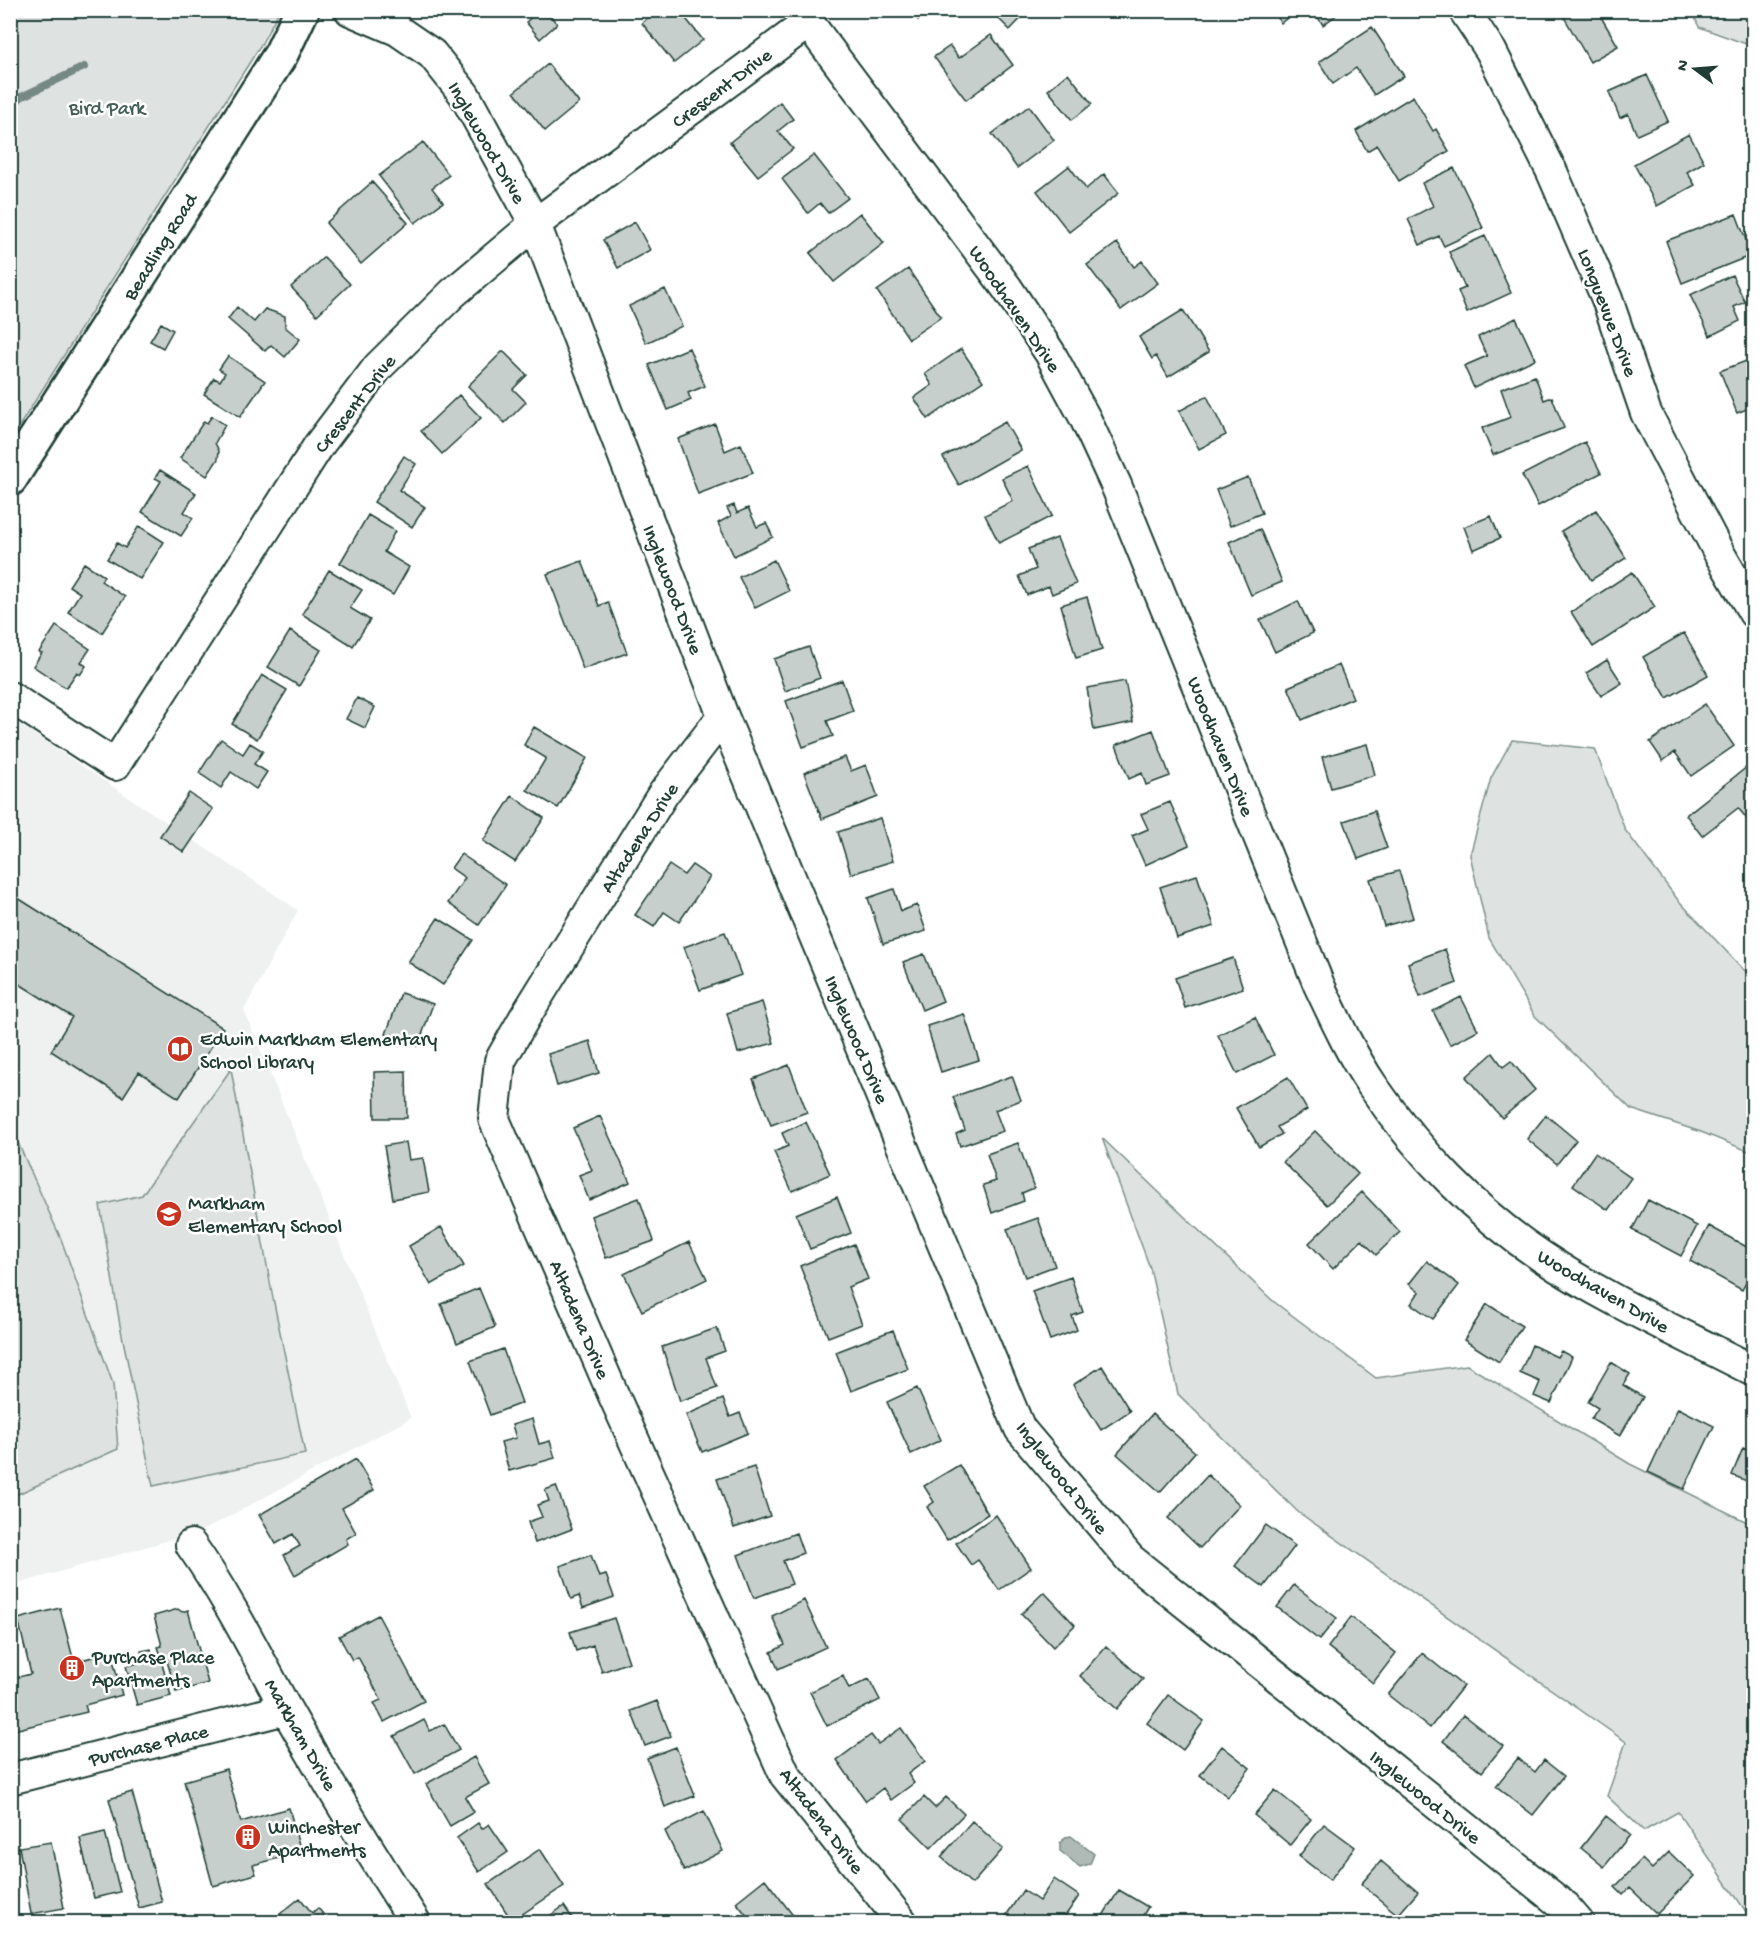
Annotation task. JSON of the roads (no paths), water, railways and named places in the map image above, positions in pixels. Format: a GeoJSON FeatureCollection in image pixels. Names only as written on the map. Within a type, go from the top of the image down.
{"type":"FeatureCollection","features":[{"type":"Feature","properties":{"kind":"street","name":"Beadling Road"},"geometry":{"type":"LineString","coordinates":[[10,480],[280,54],[302,10]]}},
{"type":"Feature","properties":{"kind":"street","name":"Inglewood Drive"},"geometry":{"type":"LineString","coordinates":[[350,10],[397,30],[432,54],[464,94],[535,224],[723,716],[1020,1429],[1130,1559],[1564,1906],[1578,1923]]}},
{"type":"Feature","properties":{"kind":"street","name":"Longuevue Drive"},"geometry":{"type":"LineString","coordinates":[[1464,10],[1491,51],[1552,172],[1607,299],[1646,413],[1719,553],[1754,614]]}},
{"type":"Feature","properties":{"kind":"street","name":"Crescent Drive"},"geometry":{"type":"LineString","coordinates":[[10,697],[115,765],[320,445],[378,367],[453,293],[535,224],[804,16]]}},
{"type":"Feature","properties":{"kind":"street","name":"Woodhaven Drive"},"geometry":{"type":"LineString","coordinates":[[804,16],[1007,288],[1050,353],[1085,418],[1116,485],[1319,985],[1343,1035],[1372,1085],[1445,1175],[1491,1218],[1540,1256],[1587,1285],[1754,1371]]}},
{"type":"Feature","properties":{"kind":"street","name":"Altadena Drive"},"geometry":{"type":"LineString","coordinates":[[723,716],[663,795],[525,1017],[500,1061],[494,1119],[613,1395],[785,1775],[902,1923]]}},
{"type":"Feature","properties":{"kind":"street","name":"Markham Drive"},"geometry":{"type":"LineString","coordinates":[[191,1545],[236,1615],[286,1709],[415,1923]]}},
{"type":"Feature","properties":{"kind":"street","name":"Purchase Place"},"geometry":{"type":"LineString","coordinates":[[10,1779],[286,1709]]}},
{"type":"Feature","properties":{"kind":"waterway"},"geometry":{"type":"LineString","coordinates":[[10,107],[21,97],[84,67]]}},
{"type":"Feature","properties":{"kind":"place","name":"Edwin Markham Elementary School Library"},"geometry":{"type":"Point","coordinates":[180,1049]}},
{"type":"Feature","properties":{"kind":"place","name":"Markham Elementary School"},"geometry":{"type":"Point","coordinates":[169,1214]}},
{"type":"Feature","properties":{"kind":"place","name":"Purchase Place Apartments"},"geometry":{"type":"Point","coordinates":[72,1668]}},
{"type":"Feature","properties":{"kind":"place","name":"Winchester Apartments"},"geometry":{"type":"Point","coordinates":[248,1837]}},
{"type":"Feature","properties":{"kind":"park label","name":"Bird Park"},"geometry":{"type":"Point","coordinates":[107,107]}}]}
